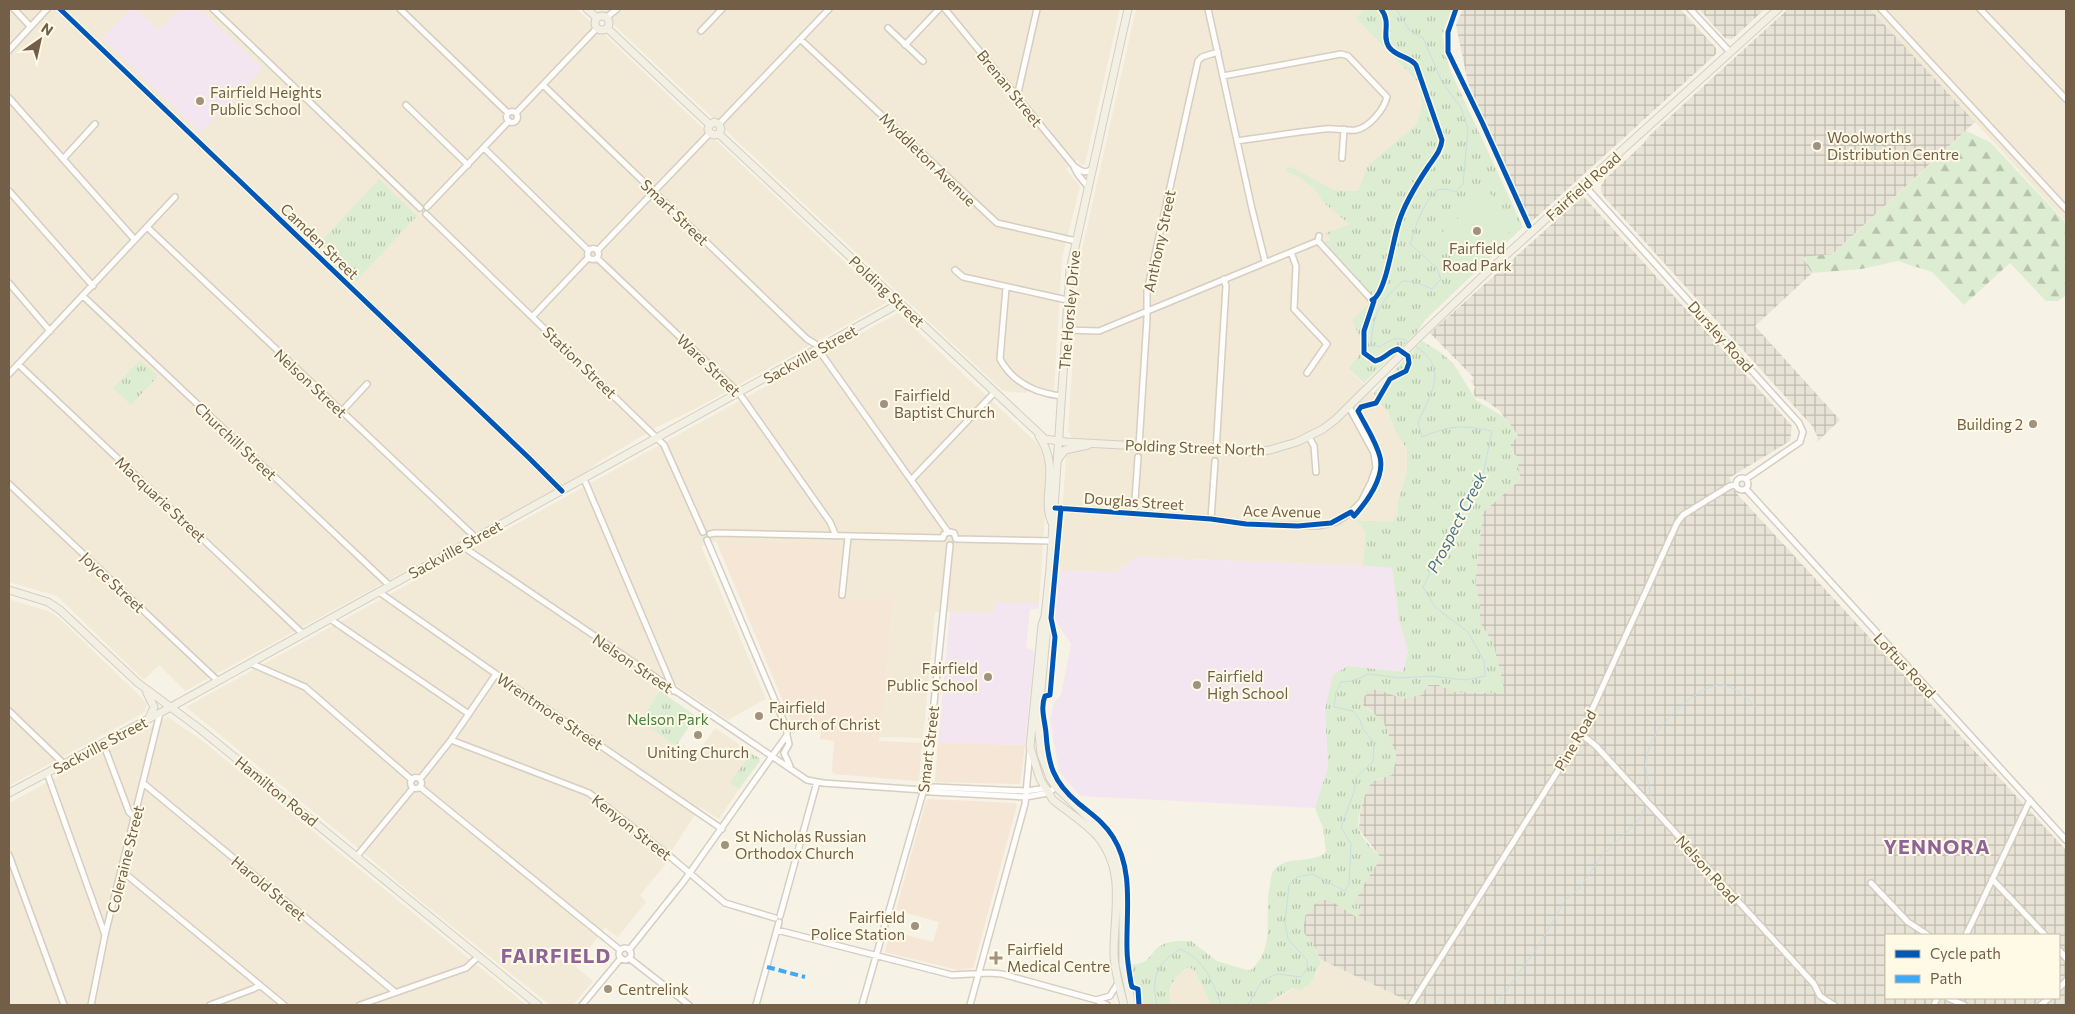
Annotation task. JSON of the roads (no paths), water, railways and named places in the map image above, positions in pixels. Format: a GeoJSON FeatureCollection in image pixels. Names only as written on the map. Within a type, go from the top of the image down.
{"type":"FeatureCollection","features":[{"type":"Feature","properties":{"kind":"main road"},"geometry":{"type":"LineString","coordinates":[[587,9],[597,18]]}},
{"type":"Feature","properties":{"kind":"main road","name":"The Horsley Drive"},"geometry":{"type":"LineString","coordinates":[[1124,1005],[1114,958],[1117,884],[1111,859],[1105,846],[1092,830],[1059,804],[1047,791],[1035,766],[1030,747],[1055,508],[1070,270],[1128,9]]}},
{"type":"Feature","properties":{"kind":"main road","name":"Fairfield Road"},"geometry":{"type":"LineString","coordinates":[[1349,408],[1418,338],[1778,9]]}},
{"type":"Feature","properties":{"kind":"main road"},"geometry":{"type":"LineString","coordinates":[[602,16],[607,18],[610,23],[607,28],[602,30],[598,28],[595,23],[597,18],[602,16]]}},
{"type":"Feature","properties":{"kind":"main road"},"geometry":{"type":"LineString","coordinates":[[607,28],[710,125]]}},
{"type":"Feature","properties":{"kind":"main road"},"geometry":{"type":"LineString","coordinates":[[714,122],[718,124],[721,129],[719,134],[714,135],[710,133],[708,129],[710,125],[714,122]]}},
{"type":"Feature","properties":{"kind":"main road","name":"Polding Street"},"geometry":{"type":"LineString","coordinates":[[719,134],[1037,433],[1045,439],[1059,441]]}},
{"type":"Feature","properties":{"kind":"main road","name":"Sackville Street"},"geometry":{"type":"LineString","coordinates":[[9,793],[171,707],[657,437],[804,358],[900,303]]}},
{"type":"Feature","properties":{"kind":"main road","name":"Polding Street North"},"geometry":{"type":"LineString","coordinates":[[1059,441],[1216,451],[1252,452],[1270,450],[1309,437],[1349,408]]}},
{"type":"Feature","properties":{"kind":"main road"},"geometry":{"type":"LineString","coordinates":[[1037,433],[1048,454],[1051,468],[1049,517],[1053,525]]}},
{"type":"Feature","properties":{"kind":"main road"},"geometry":{"type":"LineString","coordinates":[[1058,462],[1065,450],[1093,444]]}},
{"type":"Feature","properties":{"kind":"main road","name":"Hamilton Road"},"geometry":{"type":"LineString","coordinates":[[9,590],[55,606],[138,684],[200,729],[538,1005]]}},
{"type":"Feature","properties":{"kind":"main road","name":"The Horsley Drive"},"geometry":{"type":"LineString","coordinates":[[1045,616],[1047,626],[1038,733],[1043,763],[1056,787],[1104,833],[1116,853],[1123,886],[1123,964],[1132,1005]]}},
{"type":"Feature","properties":{"kind":"main road"},"geometry":{"type":"LineString","coordinates":[[138,684],[147,692],[154,704],[154,712],[149,718]]}},
{"type":"Feature","properties":{"kind":"street"},"geometry":{"type":"LineString","coordinates":[[14,9],[30,26]]}},
{"type":"Feature","properties":{"kind":"street"},"geometry":{"type":"LineString","coordinates":[[9,50],[47,9]]}},
{"type":"Feature","properties":{"kind":"street","name":"Camden Street"},"geometry":{"type":"LineString","coordinates":[[60,9],[530,458],[562,491]]}},
{"type":"Feature","properties":{"kind":"street"},"geometry":{"type":"LineString","coordinates":[[213,9],[420,208],[420,213],[426,214],[427,207],[509,121],[516,120],[516,113],[598,28]]}},
{"type":"Feature","properties":{"kind":"street"},"geometry":{"type":"LineString","coordinates":[[400,9],[508,113]]}},
{"type":"Feature","properties":{"kind":"street"},"geometry":{"type":"LineString","coordinates":[[607,18],[617,9]]}},
{"type":"Feature","properties":{"kind":"street"},"geometry":{"type":"LineString","coordinates":[[701,31],[722,9]]}},
{"type":"Feature","properties":{"kind":"street"},"geometry":{"type":"LineString","coordinates":[[718,124],[829,9]]}},
{"type":"Feature","properties":{"kind":"street"},"geometry":{"type":"LineString","coordinates":[[905,45],[939,9]]}},
{"type":"Feature","properties":{"kind":"street","name":"Brenan Street"},"geometry":{"type":"LineString","coordinates":[[945,9],[1074,166],[1076,173],[1088,187]]}},
{"type":"Feature","properties":{"kind":"street"},"geometry":{"type":"LineString","coordinates":[[1017,97],[1037,9]]}},
{"type":"Feature","properties":{"kind":"street"},"geometry":{"type":"LineString","coordinates":[[1208,9],[1265,261]]}},
{"type":"Feature","properties":{"kind":"street"},"geometry":{"type":"LineString","coordinates":[[1690,9],[1730,52]]}},
{"type":"Feature","properties":{"kind":"street"},"geometry":{"type":"LineString","coordinates":[[1881,9],[2066,209]]}},
{"type":"Feature","properties":{"kind":"street"},"geometry":{"type":"LineString","coordinates":[[1980,9],[2066,98]]}},
{"type":"Feature","properties":{"kind":"street"},"geometry":{"type":"LineString","coordinates":[[888,28],[922,61]]}},
{"type":"Feature","properties":{"kind":"street","name":"Myddleton Avenue"},"geometry":{"type":"LineString","coordinates":[[800,39],[997,223],[1076,241]]}},
{"type":"Feature","properties":{"kind":"street","name":"Anthony Street"},"geometry":{"type":"LineString","coordinates":[[1139,446],[1147,291],[1198,60],[1218,52]]}},
{"type":"Feature","properties":{"kind":"street"},"geometry":{"type":"LineString","coordinates":[[1223,76],[1340,54],[1348,56],[1387,97],[1385,105],[1368,124],[1357,130],[1310,130],[1237,141]]}},
{"type":"Feature","properties":{"kind":"street","name":"Smart Street"},"geometry":{"type":"LineString","coordinates":[[542,85],[807,339]]}},
{"type":"Feature","properties":{"kind":"street"},"geometry":{"type":"LineString","coordinates":[[9,98],[135,240]]}},
{"type":"Feature","properties":{"kind":"street"},"geometry":{"type":"LineString","coordinates":[[406,105],[468,165]]}},
{"type":"Feature","properties":{"kind":"street"},"geometry":{"type":"LineString","coordinates":[[508,113],[512,111],[516,113]]}},
{"type":"Feature","properties":{"kind":"street"},"geometry":{"type":"LineString","coordinates":[[508,113],[506,118],[509,121]]}},
{"type":"Feature","properties":{"kind":"street"},"geometry":{"type":"LineString","coordinates":[[63,159],[95,124]]}},
{"type":"Feature","properties":{"kind":"street"},"geometry":{"type":"LineString","coordinates":[[1342,158],[1344,129]]}},
{"type":"Feature","properties":{"kind":"street"},"geometry":{"type":"LineString","coordinates":[[588,258],[592,260],[597,258],[597,251],[710,133]]}},
{"type":"Feature","properties":{"kind":"street"},"geometry":{"type":"LineString","coordinates":[[484,148],[588,250],[588,258],[533,316]]}},
{"type":"Feature","properties":{"kind":"street"},"geometry":{"type":"LineString","coordinates":[[1074,166],[1085,172],[1092,169]]}},
{"type":"Feature","properties":{"kind":"street","name":"Dursley Road"},"geometry":{"type":"LineString","coordinates":[[1584,185],[1799,423],[1803,432],[1800,442],[1746,478]]}},
{"type":"Feature","properties":{"kind":"street"},"geometry":{"type":"LineString","coordinates":[[9,191],[93,286]]}},
{"type":"Feature","properties":{"kind":"street"},"geometry":{"type":"LineString","coordinates":[[9,374],[175,198]]}},
{"type":"Feature","properties":{"kind":"street"},"geometry":{"type":"LineString","coordinates":[[420,208],[422,206],[427,207]]}},
{"type":"Feature","properties":{"kind":"street","name":"Station Street"},"geometry":{"type":"LineString","coordinates":[[426,214],[664,445],[708,537]]}},
{"type":"Feature","properties":{"kind":"street","name":"Nelson Street"},"geometry":{"type":"LineString","coordinates":[[147,227],[476,538]]}},
{"type":"Feature","properties":{"kind":"street"},"geometry":{"type":"LineString","coordinates":[[1066,330],[1099,331],[1265,261],[1291,252],[1318,238],[1372,300]]}},
{"type":"Feature","properties":{"kind":"street"},"geometry":{"type":"LineString","coordinates":[[588,250],[592,248],[597,251]]}},
{"type":"Feature","properties":{"kind":"street"},"geometry":{"type":"LineString","coordinates":[[1291,252],[1296,266],[1294,309],[1326,344],[1307,373]]}},
{"type":"Feature","properties":{"kind":"street","name":"Ware Street"},"geometry":{"type":"LineString","coordinates":[[597,258],[739,393],[830,522],[836,536]]}},
{"type":"Feature","properties":{"kind":"street"},"geometry":{"type":"LineString","coordinates":[[955,270],[964,277],[1006,288],[1068,300]]}},
{"type":"Feature","properties":{"kind":"street"},"geometry":{"type":"LineString","coordinates":[[1216,451],[1226,286],[1224,279]]}},
{"type":"Feature","properties":{"kind":"street"},"geometry":{"type":"LineString","coordinates":[[9,283],[50,331]]}},
{"type":"Feature","properties":{"kind":"street"},"geometry":{"type":"LineString","coordinates":[[1006,288],[1000,359],[1004,367],[1027,388],[1061,396]]}},
{"type":"Feature","properties":{"kind":"street","name":"Churchill Street"},"geometry":{"type":"LineString","coordinates":[[84,296],[389,585]]}},
{"type":"Feature","properties":{"kind":"street"},"geometry":{"type":"LineString","coordinates":[[807,339],[817,344],[829,344]]}},
{"type":"Feature","properties":{"kind":"street"},"geometry":{"type":"LineString","coordinates":[[804,358],[810,349],[807,339]]}},
{"type":"Feature","properties":{"kind":"street"},"geometry":{"type":"LineString","coordinates":[[818,349],[948,532],[954,533],[956,539]]}},
{"type":"Feature","properties":{"kind":"street","name":"Macquarie Street"},"geometry":{"type":"LineString","coordinates":[[18,364],[303,634]]}},
{"type":"Feature","properties":{"kind":"street"},"geometry":{"type":"LineString","coordinates":[[342,411],[367,384]]}},
{"type":"Feature","properties":{"kind":"street"},"geometry":{"type":"LineString","coordinates":[[912,479],[994,393]]}},
{"type":"Feature","properties":{"kind":"street","name":"Ace Avenue"},"geometry":{"type":"LineString","coordinates":[[1211,519],[1246,524],[1318,526],[1336,522],[1349,514],[1361,502],[1368,490],[1375,474],[1376,463],[1371,446],[1349,408]]}},
{"type":"Feature","properties":{"kind":"street"},"geometry":{"type":"LineString","coordinates":[[1309,437],[1314,446],[1316,472]]}},
{"type":"Feature","properties":{"kind":"street"},"geometry":{"type":"LineString","coordinates":[[1134,514],[1138,457]]}},
{"type":"Feature","properties":{"kind":"street"},"geometry":{"type":"LineString","coordinates":[[1211,519],[1215,461]]}},
{"type":"Feature","properties":{"kind":"street"},"geometry":{"type":"LineString","coordinates":[[1739,478],[1746,478],[1749,484],[1746,489],[1739,490],[1736,485],[1739,478]]}},
{"type":"Feature","properties":{"kind":"street"},"geometry":{"type":"LineString","coordinates":[[584,479],[675,692]]}},
{"type":"Feature","properties":{"kind":"street","name":"Joyce Street"},"geometry":{"type":"LineString","coordinates":[[9,484],[218,681]]}},
{"type":"Feature","properties":{"kind":"street","name":"Pine Road"},"geometry":{"type":"LineString","coordinates":[[1411,1005],[1581,734],[1677,523],[1683,515],[1730,486],[1736,485]]}},
{"type":"Feature","properties":{"kind":"street","name":"Loftus Road"},"geometry":{"type":"LineString","coordinates":[[1746,489],[2066,840]]}},
{"type":"Feature","properties":{"kind":"street","name":"Douglas Street"},"geometry":{"type":"LineString","coordinates":[[1055,508],[1211,519]]}},
{"type":"Feature","properties":{"kind":"street"},"geometry":{"type":"LineString","coordinates":[[793,771],[784,757],[789,744],[787,729],[708,537],[715,533],[942,538],[948,532]]}},
{"type":"Feature","properties":{"kind":"street"},"geometry":{"type":"LineString","coordinates":[[842,595],[848,536]]}},
{"type":"Feature","properties":{"kind":"street"},"geometry":{"type":"LineString","coordinates":[[942,538],[946,544],[950,545],[956,539]]}},
{"type":"Feature","properties":{"kind":"street"},"geometry":{"type":"LineString","coordinates":[[956,539],[1052,541]]}},
{"type":"Feature","properties":{"kind":"street","name":"Smart Street"},"geometry":{"type":"LineString","coordinates":[[862,1005],[926,782],[950,545]]}},
{"type":"Feature","properties":{"kind":"street","name":"Nelson Street"},"geometry":{"type":"LineString","coordinates":[[462,546],[807,780],[923,790],[932,787],[1026,794],[1047,791],[1056,787]]}},
{"type":"Feature","properties":{"kind":"street","name":"Wrentmore Street"},"geometry":{"type":"LineString","coordinates":[[379,592],[722,829]]}},
{"type":"Feature","properties":{"kind":"street"},"geometry":{"type":"LineString","coordinates":[[330,619],[469,714]]}},
{"type":"Feature","properties":{"kind":"street"},"geometry":{"type":"LineString","coordinates":[[250,663],[305,687],[412,780]]}},
{"type":"Feature","properties":{"kind":"street"},"geometry":{"type":"LineString","coordinates":[[420,787],[420,780],[451,740],[496,674]]}},
{"type":"Feature","properties":{"kind":"street"},"geometry":{"type":"LineString","coordinates":[[9,711],[64,764]]}},
{"type":"Feature","properties":{"kind":"street","name":"Coleraine Street"},"geometry":{"type":"LineString","coordinates":[[91,1005],[105,935],[160,713]]}},
{"type":"Feature","properties":{"kind":"street"},"geometry":{"type":"LineString","coordinates":[[629,950],[690,873],[787,734]]}},
{"type":"Feature","properties":{"kind":"street","name":"Nelson Road"},"geometry":{"type":"LineString","coordinates":[[1581,734],[1596,746],[1814,984],[1820,996],[1834,1005]]}},
{"type":"Feature","properties":{"kind":"street","name":"Kenyon Street"},"geometry":{"type":"LineString","coordinates":[[451,740],[589,793],[725,903],[778,919]]}},
{"type":"Feature","properties":{"kind":"street"},"geometry":{"type":"LineString","coordinates":[[104,743],[129,812],[135,818]]}},
{"type":"Feature","properties":{"kind":"street"},"geometry":{"type":"LineString","coordinates":[[970,1005],[1026,794],[1030,747]]}},
{"type":"Feature","properties":{"kind":"street"},"geometry":{"type":"LineString","coordinates":[[47,773],[105,935]]}},
{"type":"Feature","properties":{"kind":"street"},"geometry":{"type":"LineString","coordinates":[[412,780],[415,778],[420,780]]}},
{"type":"Feature","properties":{"kind":"street"},"geometry":{"type":"LineString","coordinates":[[412,780],[411,785],[413,788]]}},
{"type":"Feature","properties":{"kind":"street"},"geometry":{"type":"LineString","coordinates":[[756,1005],[817,782]]}},
{"type":"Feature","properties":{"kind":"street","name":"Harold Street"},"geometry":{"type":"LineString","coordinates":[[143,783],[395,992]]}},
{"type":"Feature","properties":{"kind":"street"},"geometry":{"type":"LineString","coordinates":[[357,856],[413,788],[420,787],[620,950],[621,958],[582,1005]]}},
{"type":"Feature","properties":{"kind":"street"},"geometry":{"type":"LineString","coordinates":[[1966,934],[2030,800]]}},
{"type":"Feature","properties":{"kind":"street"},"geometry":{"type":"LineString","coordinates":[[9,855],[64,1005]]}},
{"type":"Feature","properties":{"kind":"street"},"geometry":{"type":"LineString","coordinates":[[122,871],[284,1005]]}},
{"type":"Feature","properties":{"kind":"street"},"geometry":{"type":"LineString","coordinates":[[1992,879],[2044,934]]}},
{"type":"Feature","properties":{"kind":"street"},"geometry":{"type":"LineString","coordinates":[[1872,884],[1908,922],[1926,934]]}},
{"type":"Feature","properties":{"kind":"street"},"geometry":{"type":"LineString","coordinates":[[777,930],[952,975],[1002,974],[1096,1000],[1107,1005]]}},
{"type":"Feature","properties":{"kind":"street"},"geometry":{"type":"LineString","coordinates":[[620,950],[624,948],[629,950]]}},
{"type":"Feature","properties":{"kind":"street"},"geometry":{"type":"LineString","coordinates":[[629,950],[631,954],[629,958]]}},
{"type":"Feature","properties":{"kind":"street"},"geometry":{"type":"LineString","coordinates":[[360,1005],[466,968],[479,956]]}},
{"type":"Feature","properties":{"kind":"street"},"geometry":{"type":"LineString","coordinates":[[621,958],[626,960],[629,958]]}},
{"type":"Feature","properties":{"kind":"street"},"geometry":{"type":"LineString","coordinates":[[629,958],[688,1005]]}},
{"type":"Feature","properties":{"kind":"street"},"geometry":{"type":"LineString","coordinates":[[1096,1000],[1110,996],[1118,983]]}},
{"type":"Feature","properties":{"kind":"street"},"geometry":{"type":"LineString","coordinates":[[210,1005],[260,985]]}},
{"type":"Feature","properties":{"kind":"street"},"geometry":{"type":"LineString","coordinates":[[1950,999],[1964,1005]]}},
{"type":"Feature","properties":{"kind":"waterway","name":"Prospect Creek"},"geometry":{"type":"LineString","coordinates":[[1396,9],[1410,31],[1423,38],[1442,82],[1461,108],[1468,129],[1463,184],[1456,192],[1446,189],[1437,190],[1423,209],[1410,244],[1436,267],[1441,279],[1432,289],[1415,282],[1403,281],[1383,302],[1376,316],[1371,344],[1380,347],[1391,340],[1398,339],[1409,342]]}},
{"type":"Feature","properties":{"kind":"waterway","name":"Prospect Creek"},"geometry":{"type":"LineString","coordinates":[[1248,1005],[1262,981],[1277,974],[1301,977],[1307,969],[1307,960],[1288,939],[1285,922],[1289,885],[1297,877],[1312,874],[1345,891],[1349,884],[1351,844],[1341,827],[1354,792],[1356,777],[1373,762],[1374,743],[1363,729],[1360,720],[1353,711],[1334,707],[1336,692],[1341,682],[1353,681],[1368,674],[1400,678],[1431,676],[1465,680],[1485,676],[1484,661],[1468,632],[1435,607],[1423,587],[1466,501],[1484,470],[1492,431],[1457,427],[1441,430],[1422,437],[1418,422],[1432,391],[1435,372],[1426,354],[1415,346]]}},
{"type":"Feature","properties":{"kind":"waterway"},"geometry":{"type":"LineString","coordinates":[[1649,800],[1650,790],[1646,773],[1647,755],[1653,739],[1674,712],[1705,689],[1723,685],[1737,691],[1757,708]]}},
{"type":"Feature","properties":{"kind":"waterway"},"geometry":{"type":"LineString","coordinates":[[1496,1005],[1537,948],[1566,899],[1579,889],[1601,857],[1641,818],[1643,809]]}},
{"type":"Feature","properties":{"kind":"waterway","name":"Prospect Creek"},"geometry":{"type":"LineString","coordinates":[[1157,1005],[1155,995],[1157,972],[1165,960],[1180,949],[1188,953],[1201,965],[1211,980],[1221,1005]]}},
{"type":"Feature","properties":{"kind":"place","name":"Fairfield Heights Public School"},"geometry":{"type":"Point","coordinates":[200,101]}},
{"type":"Feature","properties":{"kind":"place","name":"Woolworths Distribution Centre"},"geometry":{"type":"Point","coordinates":[1817,146]}},
{"type":"Feature","properties":{"kind":"place","name":"Fairfield Road Park"},"geometry":{"type":"Point","coordinates":[1477,231]}},
{"type":"Feature","properties":{"kind":"place","name":"Fairfield Baptist Church"},"geometry":{"type":"Point","coordinates":[884,404]}},
{"type":"Feature","properties":{"kind":"place","name":"Building 2"},"geometry":{"type":"Point","coordinates":[2033,424]}},
{"type":"Feature","properties":{"kind":"place","name":"Fairfield Public School"},"geometry":{"type":"Point","coordinates":[988,677]}},
{"type":"Feature","properties":{"kind":"place","name":"Fairfield High School"},"geometry":{"type":"Point","coordinates":[1197,685]}},
{"type":"Feature","properties":{"kind":"place","name":"Fairfield Church of Christ"},"geometry":{"type":"Point","coordinates":[759,716]}},
{"type":"Feature","properties":{"kind":"place","name":"Uniting Church"},"geometry":{"type":"Point","coordinates":[698,735]}},
{"type":"Feature","properties":{"kind":"place","name":"St Nicholas Russian Orthodox Church"},"geometry":{"type":"Point","coordinates":[725,845]}},
{"type":"Feature","properties":{"kind":"place","name":"Fairfield Police Station"},"geometry":{"type":"Point","coordinates":[915,926]}},
{"type":"Feature","properties":{"kind":"place","name":"Fairfield Medical Centre"},"geometry":{"type":"Point","coordinates":[996,958]}},
{"type":"Feature","properties":{"kind":"place","name":"Centrelink"},"geometry":{"type":"Point","coordinates":[608,989]}},
{"type":"Feature","properties":{"kind":"district","name":"YENNORA"},"geometry":{"type":"Point","coordinates":[1937,846]}},
{"type":"Feature","properties":{"kind":"district","name":"FAIRFIELD"},"geometry":{"type":"Point","coordinates":[556,955]}},
{"type":"Feature","properties":{"kind":"park label","name":"Nelson Park"},"geometry":{"type":"Point","coordinates":[668,719]}}]}
